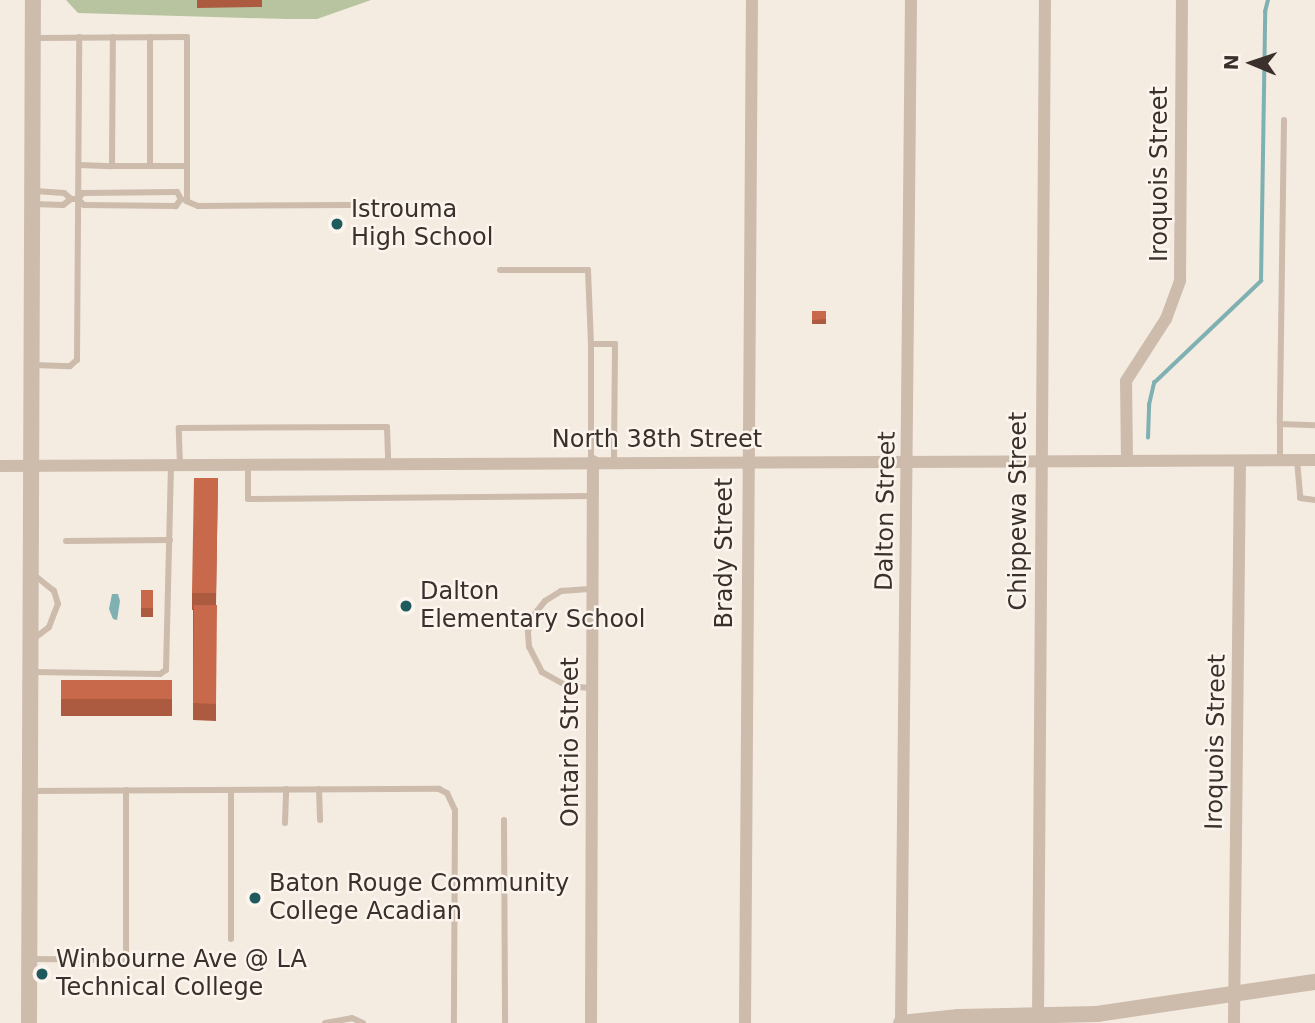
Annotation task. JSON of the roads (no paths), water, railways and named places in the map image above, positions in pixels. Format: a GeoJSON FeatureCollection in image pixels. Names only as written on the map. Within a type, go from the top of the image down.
{"type":"FeatureCollection","features":[{"type":"Feature","properties":{"kind":"street"},"geometry":{"type":"LineString","coordinates":[[29,1023],[33,0]]}},
{"type":"Feature","properties":{"kind":"street","name":"Brady Street"},"geometry":{"type":"LineString","coordinates":[[745,1023],[752,0]]}},
{"type":"Feature","properties":{"kind":"street","name":"Dalton Street"},"geometry":{"type":"LineString","coordinates":[[901,1023],[911,0]]}},
{"type":"Feature","properties":{"kind":"street","name":"Chippewa Street"},"geometry":{"type":"LineString","coordinates":[[1038,1020],[1045,0]]}},
{"type":"Feature","properties":{"kind":"street","name":"Iroquois Street"},"geometry":{"type":"LineString","coordinates":[[1127,460],[1126,381],[1166,319],[1180,281],[1182,0]]}},
{"type":"Feature","properties":{"kind":"street","name":"North 38th Street"},"geometry":{"type":"LineString","coordinates":[[0,466],[592,461],[1315,460]]}},
{"type":"Feature","properties":{"kind":"street","name":"Ontario Street"},"geometry":{"type":"LineString","coordinates":[[591,1023],[592,461]]}},
{"type":"Feature","properties":{"kind":"street","name":"Iroquois Street"},"geometry":{"type":"LineString","coordinates":[[1234,1023],[1240,461]]}},
{"type":"Feature","properties":{"kind":"street"},"geometry":{"type":"LineString","coordinates":[[901,1023],[959,1017],[1038,1020],[1315,982]]}},
{"type":"Feature","properties":{"kind":"lane"},"geometry":{"type":"LineString","coordinates":[[32,365],[70,366],[78,360],[74,199],[79,165],[79,37]]}},
{"type":"Feature","properties":{"kind":"lane"},"geometry":{"type":"LineString","coordinates":[[112,166],[113,37]]}},
{"type":"Feature","properties":{"kind":"lane"},"geometry":{"type":"LineString","coordinates":[[150,37],[150,166]]}},
{"type":"Feature","properties":{"kind":"lane"},"geometry":{"type":"LineString","coordinates":[[32,198],[64,193],[84,205],[176,206],[184,200],[187,166],[187,37],[33,38]]}},
{"type":"Feature","properties":{"kind":"lane"},"geometry":{"type":"LineString","coordinates":[[1280,460],[1284,120]]}},
{"type":"Feature","properties":{"kind":"lane"},"geometry":{"type":"LineString","coordinates":[[79,165],[187,166]]}},
{"type":"Feature","properties":{"kind":"lane"},"geometry":{"type":"LineString","coordinates":[[32,198],[63,205],[83,193],[177,192],[184,200],[198,206],[350,205]]}},
{"type":"Feature","properties":{"kind":"lane"},"geometry":{"type":"LineString","coordinates":[[500,270],[588,270],[592,461]]}},
{"type":"Feature","properties":{"kind":"lane"},"geometry":{"type":"LineString","coordinates":[[591,344],[615,344],[614,461]]}},
{"type":"Feature","properties":{"kind":"lane"},"geometry":{"type":"LineString","coordinates":[[1280,424],[1315,425]]}},
{"type":"Feature","properties":{"kind":"lane"},"geometry":{"type":"LineString","coordinates":[[31,672],[160,674],[166,670],[169,665],[170,540],[179,428],[387,427],[388,463]]}},
{"type":"Feature","properties":{"kind":"lane"},"geometry":{"type":"LineString","coordinates":[[1297,460],[1298,493],[1304,501],[1315,500]]}},
{"type":"Feature","properties":{"kind":"lane"},"geometry":{"type":"LineString","coordinates":[[248,464],[248,499],[593,496]]}},
{"type":"Feature","properties":{"kind":"lane"},"geometry":{"type":"LineString","coordinates":[[66,541],[170,540]]}},
{"type":"Feature","properties":{"kind":"lane"},"geometry":{"type":"LineString","coordinates":[[31,573],[54,591],[58,604],[49,627],[31,641]]}},
{"type":"Feature","properties":{"kind":"lane"},"geometry":{"type":"LineString","coordinates":[[593,589],[561,592],[545,601],[533,616],[528,632],[533,660],[541,672],[567,686],[593,688]]}},
{"type":"Feature","properties":{"kind":"lane"},"geometry":{"type":"LineString","coordinates":[[285,823],[286,789]]}},
{"type":"Feature","properties":{"kind":"lane"},"geometry":{"type":"LineString","coordinates":[[319,789],[320,820]]}},
{"type":"Feature","properties":{"kind":"lane"},"geometry":{"type":"LineString","coordinates":[[30,791],[439,789],[453,799],[455,810],[454,1023]]}},
{"type":"Feature","properties":{"kind":"lane"},"geometry":{"type":"LineString","coordinates":[[30,959],[126,960],[126,790]]}},
{"type":"Feature","properties":{"kind":"lane"},"geometry":{"type":"LineString","coordinates":[[231,790],[231,939]]}},
{"type":"Feature","properties":{"kind":"lane"},"geometry":{"type":"LineString","coordinates":[[505,820],[505,1023]]}},
{"type":"Feature","properties":{"kind":"lane"},"geometry":{"type":"LineString","coordinates":[[325,1023],[352,1018],[363,1023]]}},
{"type":"Feature","properties":{"kind":"water"},"geometry":{"type":"Polygon","coordinates":[[[112,594],[118,594],[120,601],[117,620],[113,619],[109,609],[112,594]]]}},
{"type":"Feature","properties":{"kind":"waterway"},"geometry":{"type":"LineString","coordinates":[[1148,438],[1149,405],[1154,383],[1261,281],[1265,12],[1268,0]]}},
{"type":"Feature","properties":{"kind":"place","name":"Istrouma High School"},"geometry":{"type":"Point","coordinates":[337,224]}},
{"type":"Feature","properties":{"kind":"place","name":"Dalton Elementary School"},"geometry":{"type":"Point","coordinates":[406,606]}},
{"type":"Feature","properties":{"kind":"place","name":"Baton Rouge Community College Acadian"},"geometry":{"type":"Point","coordinates":[255,898]}},
{"type":"Feature","properties":{"kind":"place","name":"Winbourne Ave @ LA Technical College"},"geometry":{"type":"Point","coordinates":[42,974]}}]}
